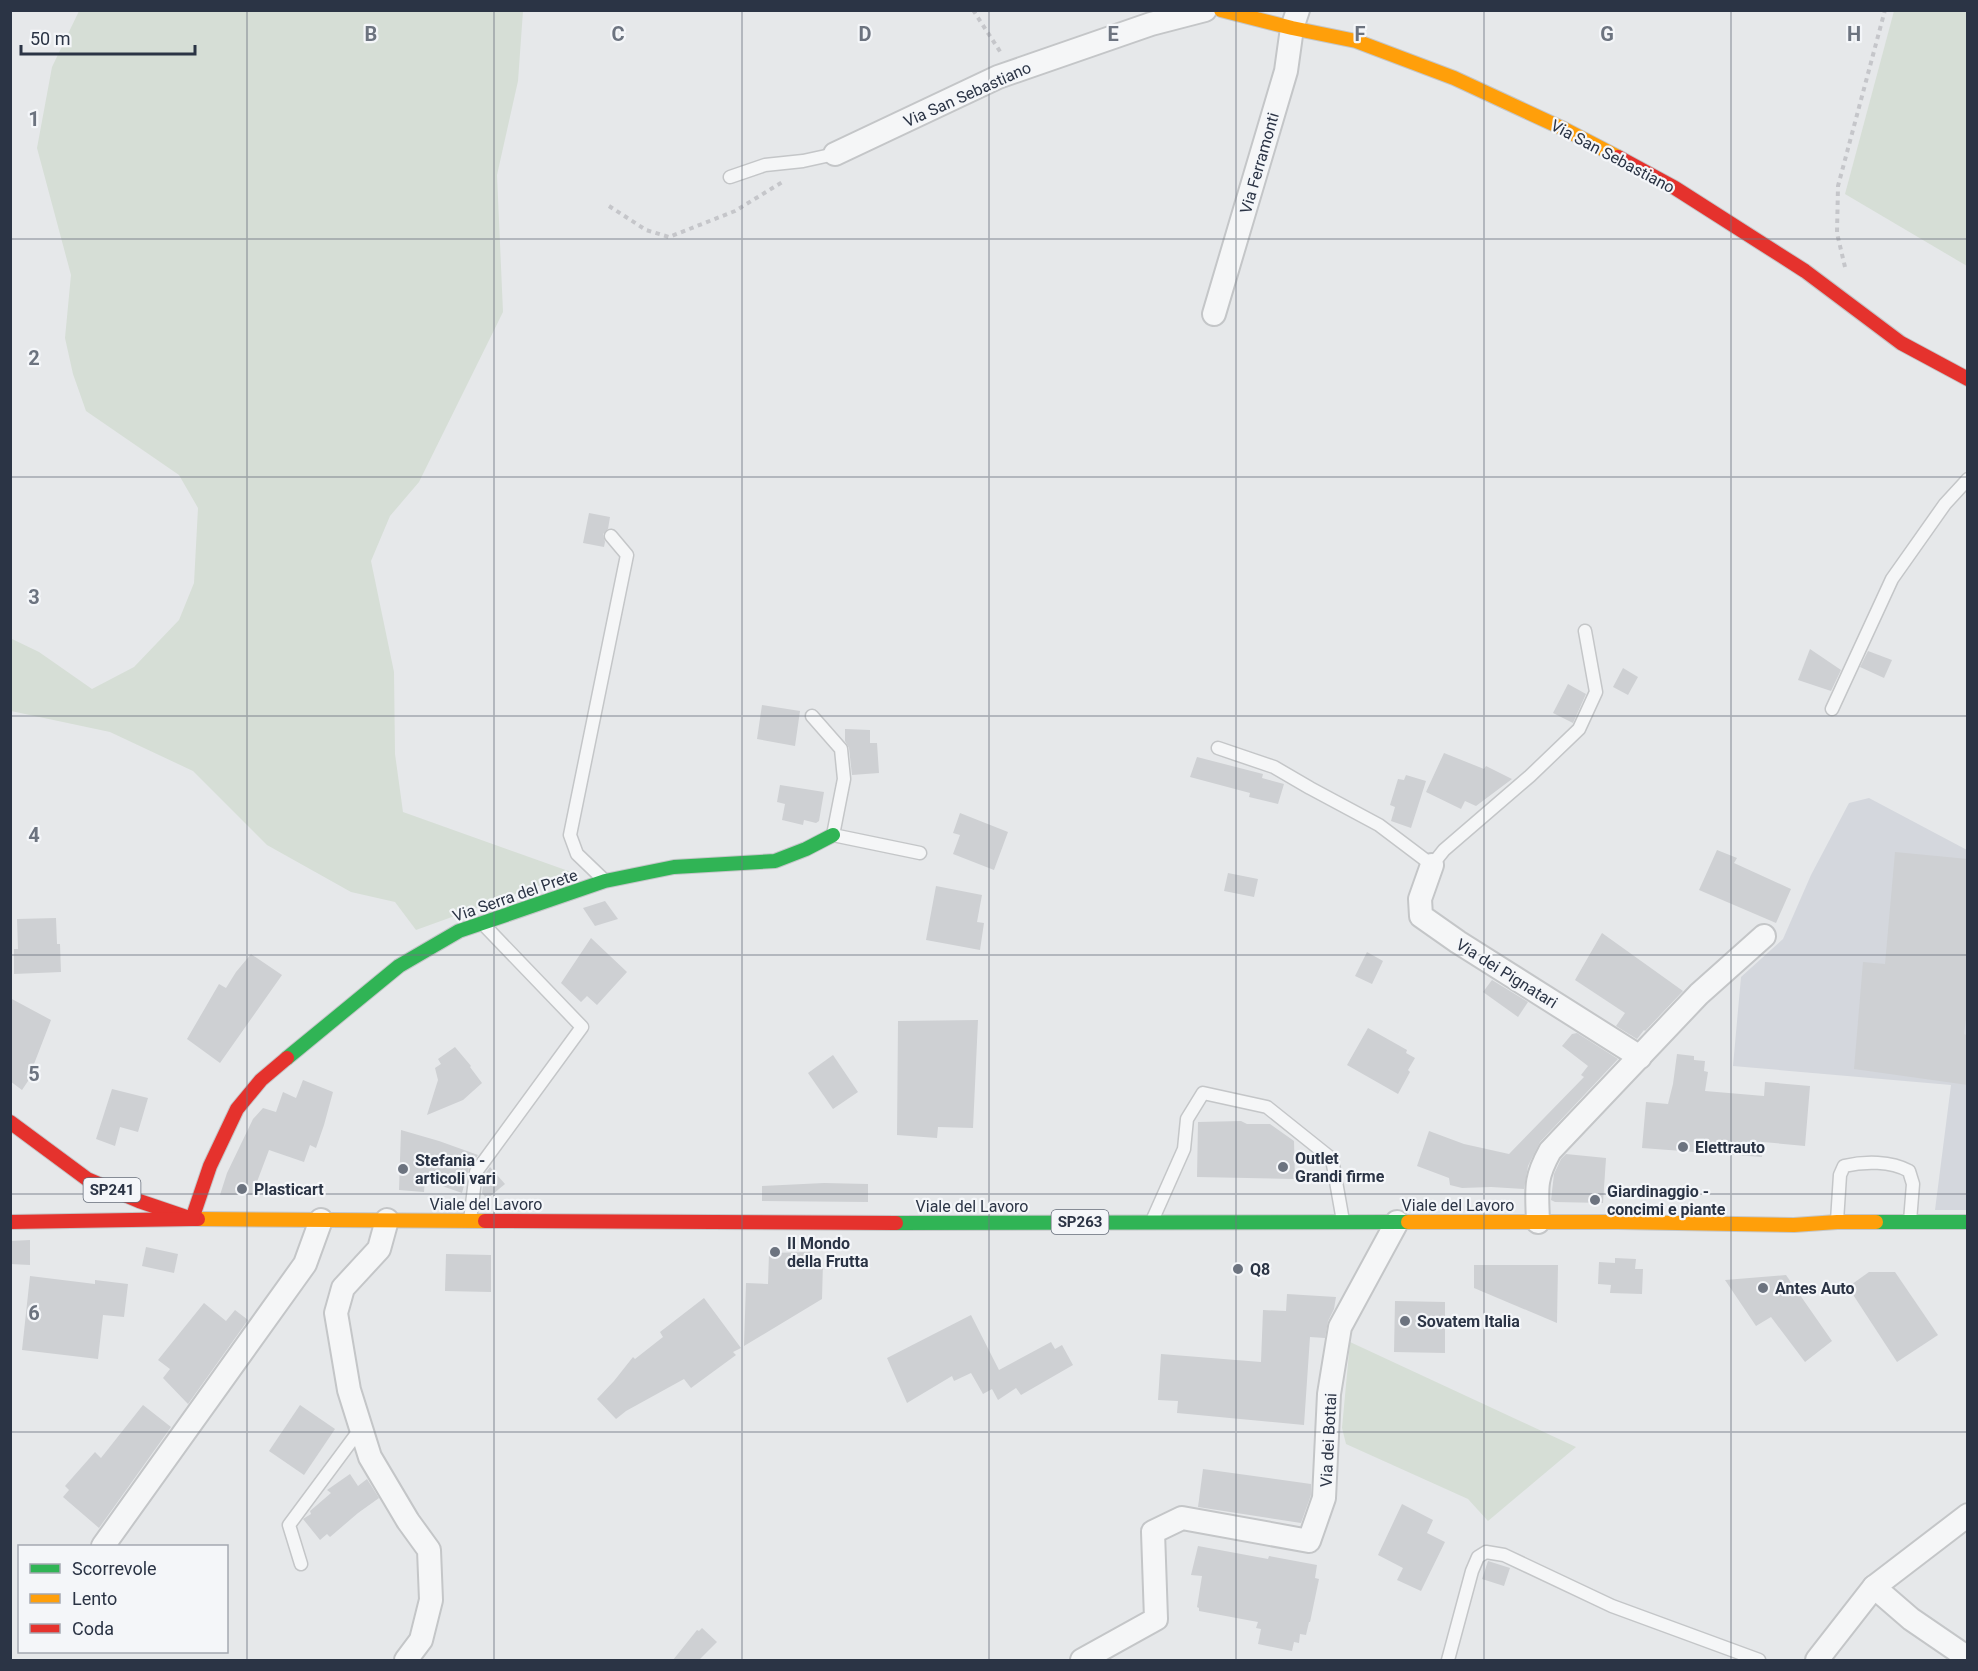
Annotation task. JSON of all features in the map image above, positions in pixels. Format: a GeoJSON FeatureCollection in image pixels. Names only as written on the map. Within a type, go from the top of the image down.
{"type":"FeatureCollection","features":[{"type":"Feature","properties":{"kind":"main road","name":"Via San Sebastiano"},"geometry":{"type":"LineString","coordinates":[[1221,10],[1295,20],[1356,41],[1443,74],[1564,129],[1675,188],[1805,271],[1901,343],[1968,379]]}},
{"type":"Feature","properties":{"kind":"main road","name":"Via Serra del Prete"},"geometry":{"type":"LineString","coordinates":[[192,1219],[210,1166],[237,1108],[261,1080],[399,966],[459,931],[605,881],[674,867],[775,861],[833,835]]}},
{"type":"Feature","properties":{"kind":"main road","name":"SP241"},"geometry":{"type":"LineString","coordinates":[[10,1122],[87,1179],[139,1201],[192,1219]]}},
{"type":"Feature","properties":{"kind":"main road","name":"Viale del Lavoro"},"geometry":{"type":"LineString","coordinates":[[192,1219],[1538,1222],[1794,1225],[1837,1222],[1968,1222]]}},
{"type":"Feature","properties":{"kind":"main road","name":"SP263"},"geometry":{"type":"LineString","coordinates":[[10,1222],[192,1219]]}},
{"type":"Feature","properties":{"kind":"street","name":"Via San Sebastiano"},"geometry":{"type":"LineString","coordinates":[[835,154],[998,77],[1151,24],[1205,10]]}},
{"type":"Feature","properties":{"kind":"street","name":"Via Ferramonti"},"geometry":{"type":"LineString","coordinates":[[1214,314],[1286,71],[1295,20]]}},
{"type":"Feature","properties":{"kind":"street","name":"Via dei Pignatari"},"geometry":{"type":"LineString","coordinates":[[1432,865],[1420,899],[1420,916],[1640,1057]]}},
{"type":"Feature","properties":{"kind":"street"},"geometry":{"type":"LineString","coordinates":[[1538,1222],[1536,1184],[1540,1168],[1550,1151],[1699,994],[1764,936]]}},
{"type":"Feature","properties":{"kind":"street"},"geometry":{"type":"LineString","coordinates":[[104,1545],[305,1264],[321,1220]]}},
{"type":"Feature","properties":{"kind":"street"},"geometry":{"type":"LineString","coordinates":[[387,1220],[380,1249],[343,1288],[336,1313],[349,1390],[370,1457],[408,1521],[429,1550],[431,1600],[421,1640],[406,1660]]}},
{"type":"Feature","properties":{"kind":"street","name":"Via dei Bottai"},"geometry":{"type":"LineString","coordinates":[[1082,1660],[1156,1619],[1153,1532],[1182,1518],[1309,1541],[1324,1498],[1329,1394],[1340,1327],[1397,1222]]}},
{"type":"Feature","properties":{"kind":"street"},"geometry":{"type":"LineString","coordinates":[[1817,1660],[1874,1587],[1968,1515]]}},
{"type":"Feature","properties":{"kind":"street"},"geometry":{"type":"LineString","coordinates":[[1874,1587],[1911,1619],[1968,1658]]}},
{"type":"Feature","properties":{"kind":"lane"},"geometry":{"type":"LineString","coordinates":[[730,177],[765,165],[803,161],[835,154]]}},
{"type":"Feature","properties":{"kind":"lane"},"geometry":{"type":"LineString","coordinates":[[1832,709],[1892,579],[1945,504],[1968,479]]}},
{"type":"Feature","properties":{"kind":"lane"},"geometry":{"type":"LineString","coordinates":[[605,881],[578,854],[570,835],[627,555],[611,536]]}},
{"type":"Feature","properties":{"kind":"lane"},"geometry":{"type":"LineString","coordinates":[[1218,748],[1274,767],[1379,825],[1432,865],[1444,850],[1530,776],[1579,729],[1596,692],[1586,631]]}},
{"type":"Feature","properties":{"kind":"lane"},"geometry":{"type":"LineString","coordinates":[[812,716],[840,749],[844,779],[833,835],[920,853]]}},
{"type":"Feature","properties":{"kind":"lane"},"geometry":{"type":"LineString","coordinates":[[470,1221],[476,1172],[582,1027],[482,923]]}},
{"type":"Feature","properties":{"kind":"lane"},"geometry":{"type":"LineString","coordinates":[[1152,1222],[1184,1149],[1187,1119],[1203,1093],[1267,1107],[1332,1159],[1344,1222]]}},
{"type":"Feature","properties":{"kind":"lane"},"geometry":{"type":"LineString","coordinates":[[1837,1222],[1840,1175],[1844,1166],[1857,1163],[1898,1165],[1909,1171],[1912,1184],[1910,1221]]}},
{"type":"Feature","properties":{"kind":"lane"},"geometry":{"type":"LineString","coordinates":[[301,1564],[289,1526],[361,1428]]}},
{"type":"Feature","properties":{"kind":"lane"},"geometry":{"type":"LineString","coordinates":[[1448,1660],[1472,1571],[1478,1557],[1486,1552],[1504,1555],[1612,1606],[1759,1660]]}},
{"type":"Feature","properties":{"kind":"path"},"geometry":{"type":"LineString","coordinates":[[973,10],[1012,72]]}},
{"type":"Feature","properties":{"kind":"path"},"geometry":{"type":"LineString","coordinates":[[1856,309],[1837,233],[1838,186],[1885,10]]}},
{"type":"Feature","properties":{"kind":"path"},"geometry":{"type":"LineString","coordinates":[[609,206],[646,230],[669,237],[735,211],[792,176]]}},
{"type":"Feature","properties":{"kind":"shaded area"},"geometry":{"type":"Polygon","coordinates":[[[79,11],[523,11],[518,81],[497,175],[503,312],[419,482],[390,516],[371,561],[394,672],[395,754],[403,812],[574,873],[416,930],[395,902],[351,892],[267,845],[193,771],[110,732],[11,711],[10,638],[39,652],[92,689],[134,667],[179,620],[194,583],[198,508],[179,475],[86,411],[73,374],[65,338],[71,275],[37,148],[52,67],[79,11]]]}},
{"type":"Feature","properties":{"kind":"shaded area"},"geometry":{"type":"Polygon","coordinates":[[[1894,11],[1967,11],[1967,266],[1845,194],[1894,11]]]}},
{"type":"Feature","properties":{"kind":"shaded area"},"geometry":{"type":"Polygon","coordinates":[[[1869,798],[1967,850],[1967,1210],[1935,1210],[1951,1085],[1733,1066],[1741,977],[1783,939],[1811,875],[1849,803],[1869,798]]]}},
{"type":"Feature","properties":{"kind":"shaded area"},"geometry":{"type":"Polygon","coordinates":[[[1350,1342],[1576,1447],[1488,1521],[1468,1499],[1346,1444],[1342,1428],[1350,1342]]]}},
{"type":"Feature","properties":{"kind":"building"},"geometry":{"type":"Polygon","coordinates":[[[589,513],[610,517],[608,529],[603,534],[604,547],[583,543],[589,513]]]}},
{"type":"Feature","properties":{"kind":"building"},"geometry":{"type":"Polygon","coordinates":[[[1810,649],[1841,670],[1831,691],[1798,680],[1810,649]]]}},
{"type":"Feature","properties":{"kind":"building"},"geometry":{"type":"Polygon","coordinates":[[[1868,651],[1892,660],[1884,678],[1860,667],[1868,651]]]}},
{"type":"Feature","properties":{"kind":"building"},"geometry":{"type":"Polygon","coordinates":[[[1623,668],[1638,677],[1628,695],[1613,687],[1623,668]]]}},
{"type":"Feature","properties":{"kind":"building"},"geometry":{"type":"Polygon","coordinates":[[[1568,684],[1586,694],[1573,723],[1553,713],[1568,684]]]}},
{"type":"Feature","properties":{"kind":"building"},"geometry":{"type":"Polygon","coordinates":[[[762,705],[800,711],[795,746],[757,739],[762,705]]]}},
{"type":"Feature","properties":{"kind":"building"},"geometry":{"type":"Polygon","coordinates":[[[845,729],[870,730],[870,743],[877,743],[879,773],[852,775],[849,748],[845,741],[845,729]]]}},
{"type":"Feature","properties":{"kind":"building"},"geometry":{"type":"Polygon","coordinates":[[[1444,753],[1484,769],[1486,766],[1512,779],[1476,806],[1465,801],[1461,809],[1426,792],[1444,753]]]}},
{"type":"Feature","properties":{"kind":"building"},"geometry":{"type":"Polygon","coordinates":[[[1197,757],[1263,774],[1262,778],[1284,784],[1278,804],[1249,797],[1250,793],[1190,777],[1197,757]]]}},
{"type":"Feature","properties":{"kind":"building"},"geometry":{"type":"Polygon","coordinates":[[[1406,775],[1426,781],[1411,828],[1391,821],[1395,807],[1390,805],[1398,779],[1404,780],[1406,775]]]}},
{"type":"Feature","properties":{"kind":"building"},"geometry":{"type":"Polygon","coordinates":[[[780,785],[824,792],[819,821],[816,823],[804,820],[803,825],[782,820],[785,804],[777,802],[780,785]]]}},
{"type":"Feature","properties":{"kind":"building"},"geometry":{"type":"Polygon","coordinates":[[[960,813],[1008,832],[994,870],[953,854],[960,835],[953,833],[960,813]]]}},
{"type":"Feature","properties":{"kind":"building"},"geometry":{"type":"Polygon","coordinates":[[[1717,850],[1737,858],[1734,863],[1791,889],[1776,923],[1699,890],[1717,850]]]}},
{"type":"Feature","properties":{"kind":"building"},"geometry":{"type":"Polygon","coordinates":[[[1895,852],[1968,859],[1968,1004],[1964,1034],[1968,1036],[1968,1085],[1854,1069],[1863,962],[1885,964],[1895,852]]]}},
{"type":"Feature","properties":{"kind":"building"},"geometry":{"type":"Polygon","coordinates":[[[1228,873],[1258,879],[1254,897],[1224,891],[1228,873]]]}},
{"type":"Feature","properties":{"kind":"building"},"geometry":{"type":"Polygon","coordinates":[[[936,886],[982,895],[977,922],[984,923],[980,950],[926,940],[936,886]]]}},
{"type":"Feature","properties":{"kind":"building"},"geometry":{"type":"Polygon","coordinates":[[[605,901],[618,919],[595,926],[583,908],[605,901]]]}},
{"type":"Feature","properties":{"kind":"building"},"geometry":{"type":"Polygon","coordinates":[[[56,918],[61,972],[14,974],[14,949],[18,949],[17,919],[56,918]]]}},
{"type":"Feature","properties":{"kind":"building"},"geometry":{"type":"Polygon","coordinates":[[[1602,933],[1683,991],[1637,1039],[1616,1026],[1625,1013],[1575,980],[1602,933]]]}},
{"type":"Feature","properties":{"kind":"building"},"geometry":{"type":"Polygon","coordinates":[[[591,938],[627,972],[597,1005],[587,996],[581,1002],[561,983],[591,938]]]}},
{"type":"Feature","properties":{"kind":"building"},"geometry":{"type":"Polygon","coordinates":[[[1367,952],[1383,961],[1372,984],[1355,976],[1367,952]]]}},
{"type":"Feature","properties":{"kind":"building"},"geometry":{"type":"Polygon","coordinates":[[[251,954],[282,975],[220,1063],[187,1039],[219,984],[226,988],[251,954]]]}},
{"type":"Feature","properties":{"kind":"building"},"geometry":{"type":"Polygon","coordinates":[[[1492,980],[1528,1002],[1518,1017],[1483,992],[1492,980]]]}},
{"type":"Feature","properties":{"kind":"building"},"geometry":{"type":"Polygon","coordinates":[[[10,998],[51,1020],[34,1064],[38,1066],[22,1090],[10,1081],[10,998]]]}},
{"type":"Feature","properties":{"kind":"building"},"geometry":{"type":"Polygon","coordinates":[[[978,1020],[973,1128],[938,1127],[937,1138],[897,1135],[898,1021],[978,1020]]]}},
{"type":"Feature","properties":{"kind":"building"},"geometry":{"type":"Polygon","coordinates":[[[1368,1028],[1407,1050],[1406,1053],[1415,1058],[1398,1094],[1347,1065],[1368,1028]]]}},
{"type":"Feature","properties":{"kind":"building"},"geometry":{"type":"Polygon","coordinates":[[[1577,1033],[1618,1059],[1540,1142],[1528,1166],[1524,1189],[1462,1188],[1450,1185],[1449,1178],[1417,1166],[1429,1131],[1464,1144],[1509,1154],[1584,1077],[1581,1075],[1588,1066],[1562,1046],[1572,1034],[1577,1033]]]}},
{"type":"Feature","properties":{"kind":"building"},"geometry":{"type":"Polygon","coordinates":[[[455,1047],[482,1083],[463,1100],[427,1115],[438,1080],[435,1068],[441,1064],[438,1059],[455,1047]]]}},
{"type":"Feature","properties":{"kind":"building"},"geometry":{"type":"Polygon","coordinates":[[[1677,1054],[1694,1056],[1694,1060],[1705,1061],[1704,1071],[1708,1072],[1705,1091],[1764,1096],[1765,1082],[1810,1086],[1805,1146],[1763,1142],[1762,1157],[1642,1148],[1646,1102],[1668,1104],[1677,1054]]]}},
{"type":"Feature","properties":{"kind":"building"},"geometry":{"type":"Polygon","coordinates":[[[833,1055],[858,1092],[833,1109],[808,1073],[833,1055]]]}},
{"type":"Feature","properties":{"kind":"building"},"geometry":{"type":"Polygon","coordinates":[[[303,1080],[333,1092],[316,1148],[310,1145],[304,1162],[269,1150],[252,1195],[220,1195],[227,1173],[253,1119],[263,1108],[276,1112],[283,1092],[296,1098],[303,1080]]]}},
{"type":"Feature","properties":{"kind":"building"},"geometry":{"type":"Polygon","coordinates":[[[112,1089],[148,1098],[138,1132],[120,1127],[115,1146],[96,1139],[112,1089]]]}},
{"type":"Feature","properties":{"kind":"building"},"geometry":{"type":"Polygon","coordinates":[[[1241,1121],[1247,1124],[1270,1124],[1294,1141],[1295,1179],[1197,1177],[1198,1122],[1241,1121]]]}},
{"type":"Feature","properties":{"kind":"building"},"geometry":{"type":"Polygon","coordinates":[[[401,1130],[478,1155],[469,1168],[462,1193],[425,1180],[424,1192],[399,1190],[401,1130]]]}},
{"type":"Feature","properties":{"kind":"building"},"geometry":{"type":"Polygon","coordinates":[[[1566,1154],[1606,1158],[1603,1203],[1551,1200],[1554,1174],[1566,1154]]]}},
{"type":"Feature","properties":{"kind":"building"},"geometry":{"type":"Polygon","coordinates":[[[490,1167],[505,1184],[487,1199],[482,1193],[484,1175],[490,1167]]]}},
{"type":"Feature","properties":{"kind":"building"},"geometry":{"type":"Polygon","coordinates":[[[824,1183],[868,1184],[868,1202],[762,1201],[762,1186],[824,1183]]]}},
{"type":"Feature","properties":{"kind":"building"},"geometry":{"type":"Polygon","coordinates":[[[30,1240],[30,1265],[10,1264],[10,1241],[30,1240]]]}},
{"type":"Feature","properties":{"kind":"building"},"geometry":{"type":"Polygon","coordinates":[[[146,1247],[178,1254],[174,1273],[142,1266],[146,1247]]]}},
{"type":"Feature","properties":{"kind":"building"},"geometry":{"type":"Polygon","coordinates":[[[811,1252],[811,1262],[823,1262],[822,1299],[744,1346],[746,1283],[768,1284],[769,1253],[811,1252]]]}},
{"type":"Feature","properties":{"kind":"building"},"geometry":{"type":"Polygon","coordinates":[[[446,1254],[491,1255],[491,1292],[445,1291],[446,1254]]]}},
{"type":"Feature","properties":{"kind":"building"},"geometry":{"type":"Polygon","coordinates":[[[1615,1258],[1636,1259],[1635,1269],[1643,1269],[1642,1294],[1610,1293],[1611,1285],[1598,1284],[1599,1262],[1615,1263],[1615,1258]]]}},
{"type":"Feature","properties":{"kind":"building"},"geometry":{"type":"Polygon","coordinates":[[[1474,1265],[1558,1265],[1557,1323],[1474,1288],[1474,1265]]]}},
{"type":"Feature","properties":{"kind":"building"},"geometry":{"type":"Polygon","coordinates":[[[1869,1272],[1895,1272],[1938,1335],[1897,1362],[1848,1287],[1869,1272]]]}},
{"type":"Feature","properties":{"kind":"building"},"geometry":{"type":"Polygon","coordinates":[[[1786,1275],[1832,1341],[1805,1362],[1771,1317],[1756,1326],[1725,1280],[1786,1275]]]}},
{"type":"Feature","properties":{"kind":"building"},"geometry":{"type":"Polygon","coordinates":[[[30,1276],[95,1284],[95,1280],[128,1284],[124,1317],[103,1315],[98,1359],[22,1350],[30,1276]]]}},
{"type":"Feature","properties":{"kind":"building"},"geometry":{"type":"Polygon","coordinates":[[[1287,1294],[1336,1297],[1325,1338],[1310,1337],[1304,1425],[1177,1413],[1178,1401],[1158,1400],[1161,1354],[1261,1362],[1263,1310],[1286,1311],[1287,1294]]]}},
{"type":"Feature","properties":{"kind":"building"},"geometry":{"type":"Polygon","coordinates":[[[704,1298],[741,1348],[733,1352],[736,1355],[691,1388],[684,1379],[626,1411],[616,1419],[597,1399],[633,1357],[635,1359],[663,1337],[660,1332],[704,1298]]]}},
{"type":"Feature","properties":{"kind":"building"},"geometry":{"type":"Polygon","coordinates":[[[1395,1301],[1445,1302],[1445,1353],[1394,1352],[1395,1301]]]}},
{"type":"Feature","properties":{"kind":"building"},"geometry":{"type":"Polygon","coordinates":[[[204,1303],[226,1321],[235,1310],[248,1320],[188,1404],[163,1378],[170,1369],[158,1360],[204,1303]]]}},
{"type":"Feature","properties":{"kind":"building"},"geometry":{"type":"Polygon","coordinates":[[[971,1315],[999,1370],[1051,1342],[1055,1349],[1062,1345],[1073,1365],[1021,1395],[1016,1388],[998,1400],[992,1389],[983,1394],[971,1373],[954,1381],[952,1376],[907,1403],[887,1358],[971,1315]]]}},
{"type":"Feature","properties":{"kind":"building"},"geometry":{"type":"Polygon","coordinates":[[[143,1405],[171,1427],[99,1528],[63,1497],[69,1490],[65,1486],[95,1452],[101,1458],[143,1405]]]}},
{"type":"Feature","properties":{"kind":"building"},"geometry":{"type":"Polygon","coordinates":[[[300,1405],[335,1429],[304,1475],[269,1451],[300,1405]]]}},
{"type":"Feature","properties":{"kind":"building"},"geometry":{"type":"Polygon","coordinates":[[[1203,1469],[1311,1484],[1311,1495],[1301,1523],[1198,1507],[1203,1469]]]}},
{"type":"Feature","properties":{"kind":"building"},"geometry":{"type":"Polygon","coordinates":[[[350,1474],[358,1486],[367,1479],[379,1498],[330,1537],[327,1534],[320,1540],[303,1519],[331,1493],[327,1490],[350,1474]]]}},
{"type":"Feature","properties":{"kind":"building"},"geometry":{"type":"Polygon","coordinates":[[[1402,1504],[1433,1520],[1427,1533],[1445,1542],[1421,1591],[1397,1580],[1403,1568],[1378,1555],[1402,1504]]]}},
{"type":"Feature","properties":{"kind":"building"},"geometry":{"type":"Polygon","coordinates":[[[1198,1546],[1268,1559],[1269,1556],[1317,1565],[1315,1578],[1319,1579],[1310,1622],[1306,1635],[1300,1634],[1299,1643],[1294,1642],[1292,1651],[1258,1644],[1261,1629],[1256,1628],[1258,1622],[1199,1611],[1197,1607],[1202,1576],[1191,1575],[1198,1546]]]}},
{"type":"Feature","properties":{"kind":"building"},"geometry":{"type":"Polygon","coordinates":[[[1488,1561],[1510,1568],[1504,1586],[1482,1579],[1488,1561]]]}},
{"type":"Feature","properties":{"kind":"building"},"geometry":{"type":"Polygon","coordinates":[[[702,1628],[717,1642],[699,1660],[673,1660],[697,1630],[702,1628]]]}},
{"type":"Feature","properties":{"kind":"traffic: fast"},"geometry":{"type":"LineString","coordinates":[[287,1058],[399,966],[459,931],[605,881],[674,867],[775,861],[833,835]]}},
{"type":"Feature","properties":{"kind":"traffic: fast"},"geometry":{"type":"LineString","coordinates":[[896,1223],[1408,1222]]}},
{"type":"Feature","properties":{"kind":"traffic: fast"},"geometry":{"type":"LineString","coordinates":[[1876,1222],[1968,1222]]}},
{"type":"Feature","properties":{"kind":"traffic: slow"},"geometry":{"type":"LineString","coordinates":[[1221,10],[1356,41],[1454,78],[1618,157]]}},
{"type":"Feature","properties":{"kind":"traffic: slow"},"geometry":{"type":"LineString","coordinates":[[198,1219],[485,1221]]}},
{"type":"Feature","properties":{"kind":"traffic: slow"},"geometry":{"type":"LineString","coordinates":[[1408,1222],[1794,1225],[1876,1222]]}},
{"type":"Feature","properties":{"kind":"traffic: jam"},"geometry":{"type":"LineString","coordinates":[[1618,157],[1675,188],[1805,271],[1901,343],[1968,379]]}},
{"type":"Feature","properties":{"kind":"traffic: jam"},"geometry":{"type":"LineString","coordinates":[[10,1222],[192,1219],[210,1166],[237,1109],[261,1080],[287,1058]]}},
{"type":"Feature","properties":{"kind":"traffic: jam"},"geometry":{"type":"LineString","coordinates":[[10,1122],[87,1179],[139,1201],[198,1219]]}},
{"type":"Feature","properties":{"kind":"traffic: jam"},"geometry":{"type":"LineString","coordinates":[[485,1221],[896,1223]]}},
{"type":"Feature","properties":{"kind":"place","name":"Elettrauto"},"geometry":{"type":"Point","coordinates":[1683,1147]}},
{"type":"Feature","properties":{"kind":"place","name":"Outlet Grandi firme"},"geometry":{"type":"Point","coordinates":[1283,1167]}},
{"type":"Feature","properties":{"kind":"place","name":"Stefania - articoli vari"},"geometry":{"type":"Point","coordinates":[403,1169]}},
{"type":"Feature","properties":{"kind":"place","name":"Plasticart"},"geometry":{"type":"Point","coordinates":[242,1189]}},
{"type":"Feature","properties":{"kind":"place","name":"Giardinaggio - concimi e piante"},"geometry":{"type":"Point","coordinates":[1595,1200]}},
{"type":"Feature","properties":{"kind":"place","name":"Il Mondo della Frutta"},"geometry":{"type":"Point","coordinates":[775,1252]}},
{"type":"Feature","properties":{"kind":"place","name":"Q8"},"geometry":{"type":"Point","coordinates":[1238,1269]}},
{"type":"Feature","properties":{"kind":"place","name":"Antes Auto"},"geometry":{"type":"Point","coordinates":[1763,1288]}},
{"type":"Feature","properties":{"kind":"place","name":"Sovatem Italia"},"geometry":{"type":"Point","coordinates":[1405,1321]}}]}
